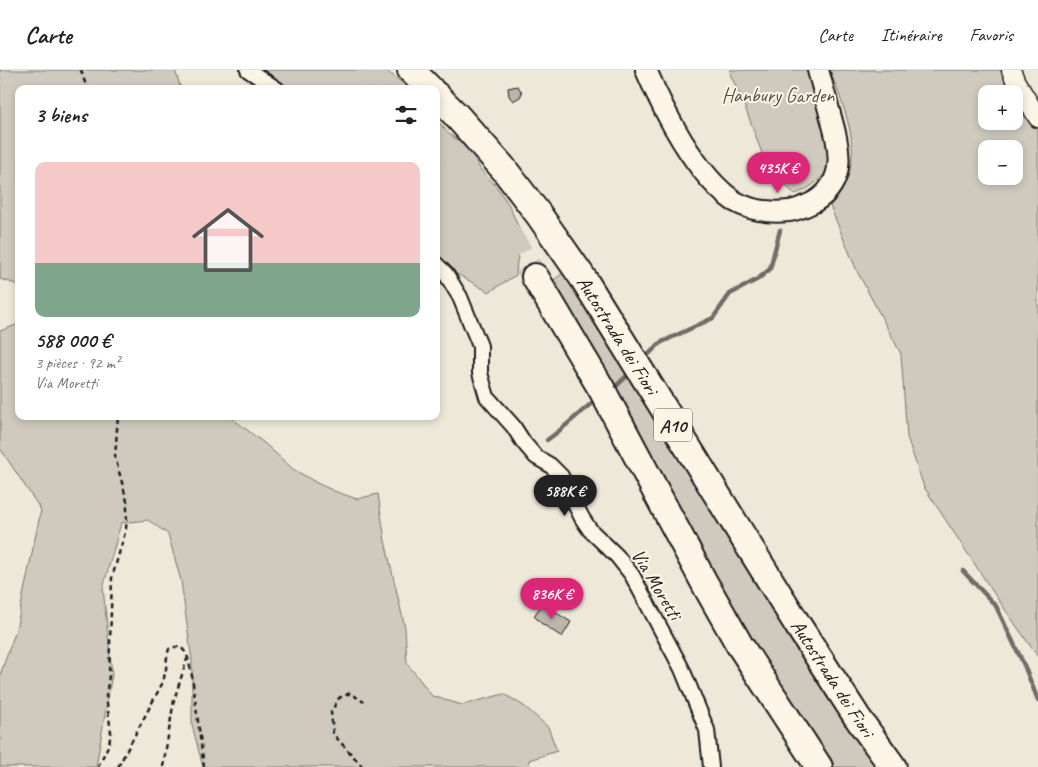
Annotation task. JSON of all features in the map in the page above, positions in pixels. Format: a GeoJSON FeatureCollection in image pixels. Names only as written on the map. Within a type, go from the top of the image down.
{"type":"FeatureCollection","features":[{"type":"Feature","properties":{"kind":"highway"},"geometry":{"type":"LineString","coordinates":[[411,70],[426,85]]}},
{"type":"Feature","properties":{"kind":"highway","name":"Autostrada dei Fiori"},"geometry":{"type":"LineString","coordinates":[[440,99],[502,168],[539,215],[583,278],[804,635],[857,717],[893,767]]}},
{"type":"Feature","properties":{"kind":"highway","name":"Autostrada dei Fiori"},"geometry":{"type":"LineString","coordinates":[[535,277],[601,388],[739,644],[819,767]]}},
{"type":"Feature","properties":{"kind":"main road"},"geometry":{"type":"LineString","coordinates":[[646,70],[668,117],[691,153],[722,191],[748,208],[773,212],[795,210],[807,206],[830,189],[835,179],[840,154],[818,70]]}},
{"type":"Feature","properties":{"kind":"street"},"geometry":{"type":"LineString","coordinates":[[248,70],[271,85]]}},
{"type":"Feature","properties":{"kind":"street"},"geometry":{"type":"LineString","coordinates":[[1011,70],[1016,82],[1038,118]]}},
{"type":"Feature","properties":{"kind":"street","name":"Via Moretti"},"geometry":{"type":"LineString","coordinates":[[440,268],[446,274],[460,297],[480,346],[480,373],[487,397],[513,426],[536,457],[561,476],[590,530],[617,556],[632,575],[682,669],[706,730],[711,767]]}},
{"type":"Feature","properties":{"kind":"path"},"geometry":{"type":"LineString","coordinates":[[81,70],[86,85]]}},
{"type":"Feature","properties":{"kind":"path"},"geometry":{"type":"LineString","coordinates":[[98,767],[109,744],[110,732],[106,696],[109,676],[112,578],[126,529],[127,514],[127,501],[115,457],[118,420]]}},
{"type":"Feature","properties":{"kind":"path"},"geometry":{"type":"LineString","coordinates":[[118,767],[163,682],[166,670],[166,656],[169,649],[173,646],[181,647],[188,658],[195,691],[204,767]]}},
{"type":"Feature","properties":{"kind":"path"},"geometry":{"type":"LineString","coordinates":[[164,767],[174,700],[188,658]]}},
{"type":"Feature","properties":{"kind":"path"},"geometry":{"type":"LineString","coordinates":[[363,767],[332,734],[331,712],[339,698],[350,693],[364,702]]}},
{"type":"Feature","properties":{"kind":"green space"},"geometry":{"type":"Polygon","coordinates":[[[0,70],[175,70],[180,85],[15,85],[15,284],[0,279],[0,70]]]}},
{"type":"Feature","properties":{"kind":"green space"},"geometry":{"type":"Polygon","coordinates":[[[252,70],[385,70],[406,85],[280,85],[252,70]]]}},
{"type":"Feature","properties":{"kind":"green space","name":"Hanbury Garden"},"geometry":{"type":"Polygon","coordinates":[[[730,70],[807,70],[828,150],[826,171],[812,185],[794,194],[766,164],[730,70]]]}},
{"type":"Feature","properties":{"kind":"green space"},"geometry":{"type":"Polygon","coordinates":[[[830,70],[1005,70],[1006,85],[978,85],[978,130],[1023,130],[1023,104],[1038,126],[1038,657],[924,487],[907,437],[901,354],[857,271],[830,206],[842,189],[849,172],[852,156],[848,123],[830,70]]]}},
{"type":"Feature","properties":{"kind":"green space"},"geometry":{"type":"Polygon","coordinates":[[[440,124],[448,133],[470,149],[480,169],[496,186],[509,205],[523,238],[517,261],[516,275],[489,292],[448,269],[440,262],[440,124]]]}},
{"type":"Feature","properties":{"kind":"green space"},"geometry":{"type":"Polygon","coordinates":[[[563,273],[793,644],[879,767],[833,767],[778,682],[550,283],[563,273]]]}},
{"type":"Feature","properties":{"kind":"green space"},"geometry":{"type":"Polygon","coordinates":[[[15,325],[15,420],[234,420],[293,469],[315,482],[357,499],[378,494],[385,541],[405,628],[407,663],[432,696],[462,705],[504,694],[524,706],[548,727],[557,751],[529,760],[529,767],[203,767],[192,725],[192,661],[181,581],[168,534],[148,520],[121,523],[103,588],[112,674],[96,767],[0,767],[0,675],[16,630],[41,510],[0,448],[0,331],[15,325]]]}},
{"type":"Feature","properties":{"kind":"building"},"geometry":{"type":"Polygon","coordinates":[[[518,86],[522,93],[520,97],[513,101],[509,96],[508,88],[518,86]]]}},
{"type":"Feature","properties":{"kind":"building"},"geometry":{"type":"Polygon","coordinates":[[[542,604],[571,622],[562,637],[534,616],[542,604]]]}},
{"type":"Feature","properties":{"kind":"waterway"},"geometry":{"type":"LineString","coordinates":[[647,356],[660,343],[713,318],[730,294],[758,279],[770,269],[780,230]]}},
{"type":"Feature","properties":{"kind":"waterway"},"geometry":{"type":"LineString","coordinates":[[614,388],[629,374]]}},
{"type":"Feature","properties":{"kind":"waterway"},"geometry":{"type":"LineString","coordinates":[[547,440],[592,403]]}},
{"type":"Feature","properties":{"kind":"waterway"},"geometry":{"type":"LineString","coordinates":[[963,571],[996,606],[1038,700]]}},
{"type":"Feature","properties":{"kind":"tunnel"},"geometry":{"type":"LineString","coordinates":[[366,70],[383,85]]}},
{"type":"Feature","properties":{"kind":"tunnel"},"geometry":{"type":"LineString","coordinates":[[440,144],[501,223],[535,277]]}}]}
